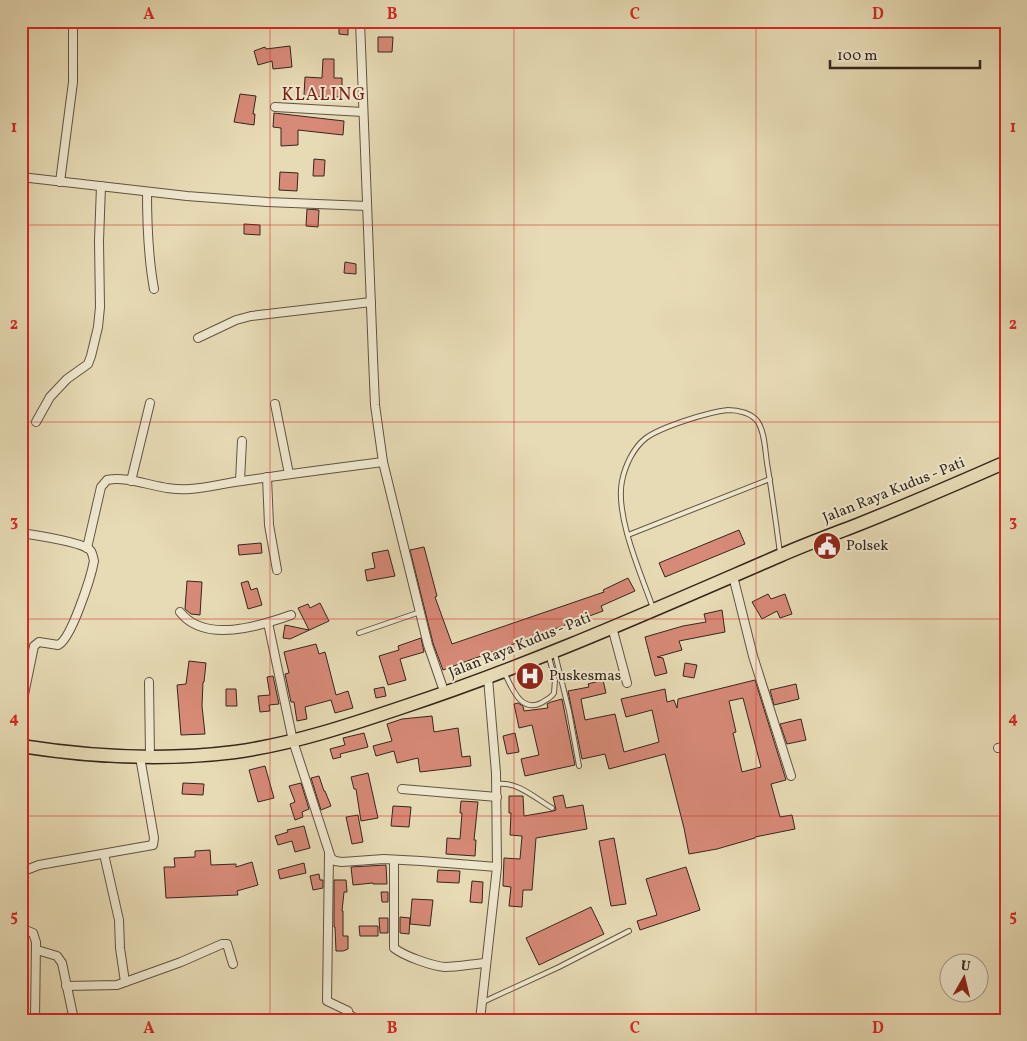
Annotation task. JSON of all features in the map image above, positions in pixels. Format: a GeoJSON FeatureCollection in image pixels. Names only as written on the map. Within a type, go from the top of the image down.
{"type":"FeatureCollection","features":[{"type":"Feature","properties":{"kind":"highway","name":"Jalan Raya Kudus - Pati"},"geometry":{"type":"LineString","coordinates":[[21,746],[92,754],[171,757],[237,752],[293,741],[363,721],[444,694],[552,653],[780,555],[884,514],[1006,462]]}},
{"type":"Feature","properties":{"kind":"street"},"geometry":{"type":"LineString","coordinates":[[60,182],[73,82],[73,21]]}},
{"type":"Feature","properties":{"kind":"street"},"geometry":{"type":"LineString","coordinates":[[360,21],[376,405],[382,462],[428,645],[444,694]]}},
{"type":"Feature","properties":{"kind":"street"},"geometry":{"type":"LineString","coordinates":[[275,107],[364,112]]}},
{"type":"Feature","properties":{"kind":"street"},"geometry":{"type":"LineString","coordinates":[[21,178],[147,192],[267,202],[367,206]]}},
{"type":"Feature","properties":{"kind":"street"},"geometry":{"type":"LineString","coordinates":[[36,422],[54,392],[67,379],[88,364],[91,356],[100,307],[99,241],[101,186]]}},
{"type":"Feature","properties":{"kind":"street"},"geometry":{"type":"LineString","coordinates":[[147,192],[149,264],[154,289]]}},
{"type":"Feature","properties":{"kind":"street"},"geometry":{"type":"LineString","coordinates":[[198,338],[236,320],[251,316],[371,302]]}},
{"type":"Feature","properties":{"kind":"street"},"geometry":{"type":"LineString","coordinates":[[131,481],[150,403]]}},
{"type":"Feature","properties":{"kind":"street"},"geometry":{"type":"LineString","coordinates":[[275,404],[289,474]]}},
{"type":"Feature","properties":{"kind":"street"},"geometry":{"type":"LineString","coordinates":[[240,481],[242,441]]}},
{"type":"Feature","properties":{"kind":"street"},"geometry":{"type":"LineString","coordinates":[[87,548],[103,483],[107,480],[131,481],[174,490],[189,490],[267,477],[382,462]]}},
{"type":"Feature","properties":{"kind":"street"},"geometry":{"type":"LineString","coordinates":[[267,477],[269,525],[277,570]]}},
{"type":"Feature","properties":{"kind":"street"},"geometry":{"type":"LineString","coordinates":[[21,533],[59,540],[87,548],[92,553],[94,562],[76,618],[62,644],[39,642],[35,644],[21,709]]}},
{"type":"Feature","properties":{"kind":"street"},"geometry":{"type":"LineString","coordinates":[[733,576],[754,656],[791,776]]}},
{"type":"Feature","properties":{"kind":"street"},"geometry":{"type":"LineString","coordinates":[[180,612],[192,624],[216,630],[231,630],[268,623],[291,615]]}},
{"type":"Feature","properties":{"kind":"street"},"geometry":{"type":"LineString","coordinates":[[268,623],[293,741],[329,854],[333,860],[337,862],[394,860],[496,868]]}},
{"type":"Feature","properties":{"kind":"street"},"geometry":{"type":"LineString","coordinates":[[612,627],[627,683]]}},
{"type":"Feature","properties":{"kind":"street"},"geometry":{"type":"LineString","coordinates":[[480,1020],[496,868],[497,784],[488,678]]}},
{"type":"Feature","properties":{"kind":"street"},"geometry":{"type":"LineString","coordinates":[[21,872],[39,865],[153,844],[154,838],[145,757],[149,682]]}},
{"type":"Feature","properties":{"kind":"street"},"geometry":{"type":"LineString","coordinates":[[402,789],[497,797]]}},
{"type":"Feature","properties":{"kind":"street"},"geometry":{"type":"LineString","coordinates":[[104,854],[119,920],[120,948],[125,982]]}},
{"type":"Feature","properties":{"kind":"street"},"geometry":{"type":"LineString","coordinates":[[329,854],[327,1000],[348,1011]]}},
{"type":"Feature","properties":{"kind":"street"},"geometry":{"type":"LineString","coordinates":[[394,860],[394,948],[423,961],[445,967],[485,963]]}},
{"type":"Feature","properties":{"kind":"street"},"geometry":{"type":"LineString","coordinates":[[21,928],[26,928],[33,933],[37,950],[35,1020]]}},
{"type":"Feature","properties":{"kind":"street"},"geometry":{"type":"LineString","coordinates":[[66,986],[117,985],[181,962],[222,944],[226,944],[232,964]]}},
{"type":"Feature","properties":{"kind":"street"},"geometry":{"type":"LineString","coordinates":[[37,950],[57,956],[62,963],[74,1020]]}},
{"type":"Feature","properties":{"kind":"lane"},"geometry":{"type":"LineString","coordinates":[[653,610],[628,535],[621,496],[622,482],[628,462],[645,438],[670,426],[728,410],[743,412],[752,416],[758,422],[770,479],[780,555]]}},
{"type":"Feature","properties":{"kind":"lane"},"geometry":{"type":"LineString","coordinates":[[628,535],[770,479]]}},
{"type":"Feature","properties":{"kind":"lane"},"geometry":{"type":"LineString","coordinates":[[358,633],[420,612]]}},
{"type":"Feature","properties":{"kind":"lane"},"geometry":{"type":"LineString","coordinates":[[504,672],[518,698],[527,705],[538,704],[552,697],[555,690],[552,653]]}},
{"type":"Feature","properties":{"kind":"lane"},"geometry":{"type":"LineString","coordinates":[[552,653],[569,711],[579,766]]}},
{"type":"Feature","properties":{"kind":"lane"},"geometry":{"type":"LineString","coordinates":[[497,784],[506,783],[513,785],[552,808]]}},
{"type":"Feature","properties":{"kind":"lane"},"geometry":{"type":"LineString","coordinates":[[481,1003],[559,967],[629,931]]}},
{"type":"Feature","properties":{"kind":"lane"},"geometry":{"type":"LineString","coordinates":[[348,1011],[360,1020]]}},
{"type":"Feature","properties":{"kind":"building"},"geometry":{"type":"Polygon","coordinates":[[[339,21],[348,21],[348,35],[339,34],[339,21]]]}},
{"type":"Feature","properties":{"kind":"building"},"geometry":{"type":"Polygon","coordinates":[[[378,37],[393,37],[392,52],[378,52],[378,37]]]}},
{"type":"Feature","properties":{"kind":"building"},"geometry":{"type":"Polygon","coordinates":[[[290,46],[292,67],[273,69],[272,61],[258,65],[254,51],[265,47],[266,49],[290,46]]]}},
{"type":"Feature","properties":{"kind":"building"},"geometry":{"type":"Polygon","coordinates":[[[323,59],[334,59],[334,78],[342,78],[342,97],[304,96],[305,77],[322,78],[323,59]]]}},
{"type":"Feature","properties":{"kind":"building"},"geometry":{"type":"Polygon","coordinates":[[[240,94],[256,96],[253,114],[255,114],[254,125],[234,122],[240,94]]]}},
{"type":"Feature","properties":{"kind":"building"},"geometry":{"type":"Polygon","coordinates":[[[274,113],[344,121],[343,135],[298,130],[298,145],[281,146],[281,128],[273,127],[274,113]]]}},
{"type":"Feature","properties":{"kind":"building"},"geometry":{"type":"Polygon","coordinates":[[[314,159],[325,160],[324,176],[313,176],[314,159]]]}},
{"type":"Feature","properties":{"kind":"building"},"geometry":{"type":"Polygon","coordinates":[[[280,172],[298,173],[297,191],[279,190],[280,172]]]}},
{"type":"Feature","properties":{"kind":"building"},"geometry":{"type":"Polygon","coordinates":[[[307,209],[319,210],[318,227],[306,226],[307,209]]]}},
{"type":"Feature","properties":{"kind":"building"},"geometry":{"type":"Polygon","coordinates":[[[244,224],[260,225],[260,235],[244,234],[244,224]]]}},
{"type":"Feature","properties":{"kind":"building"},"geometry":{"type":"Polygon","coordinates":[[[345,262],[356,264],[356,274],[344,273],[345,262]]]}},
{"type":"Feature","properties":{"kind":"building"},"geometry":{"type":"Polygon","coordinates":[[[739,530],[745,544],[665,577],[659,563],[739,530]]]}},
{"type":"Feature","properties":{"kind":"building"},"geometry":{"type":"Polygon","coordinates":[[[261,543],[262,553],[239,555],[238,545],[261,543]]]}},
{"type":"Feature","properties":{"kind":"building"},"geometry":{"type":"Polygon","coordinates":[[[424,547],[437,596],[435,597],[452,644],[604,592],[603,590],[628,578],[635,591],[601,606],[603,611],[443,670],[433,643],[410,550],[424,547]]]}},
{"type":"Feature","properties":{"kind":"building"},"geometry":{"type":"Polygon","coordinates":[[[388,550],[395,576],[367,581],[365,570],[375,568],[372,553],[388,550]]]}},
{"type":"Feature","properties":{"kind":"building"},"geometry":{"type":"Polygon","coordinates":[[[187,581],[202,582],[200,615],[191,614],[185,609],[187,581]]]}},
{"type":"Feature","properties":{"kind":"building"},"geometry":{"type":"Polygon","coordinates":[[[248,581],[251,590],[257,588],[262,605],[248,609],[241,583],[248,581]]]}},
{"type":"Feature","properties":{"kind":"building"},"geometry":{"type":"Polygon","coordinates":[[[768,594],[771,599],[785,594],[792,614],[780,618],[777,611],[762,619],[752,602],[768,594]]]}},
{"type":"Feature","properties":{"kind":"building"},"geometry":{"type":"Polygon","coordinates":[[[320,603],[329,621],[290,639],[283,638],[285,625],[309,630],[298,608],[308,604],[310,608],[320,603]]]}},
{"type":"Feature","properties":{"kind":"building"},"geometry":{"type":"Polygon","coordinates":[[[722,610],[725,632],[679,641],[682,650],[657,657],[663,658],[667,673],[655,676],[645,637],[683,626],[706,622],[704,614],[722,610]]]}},
{"type":"Feature","properties":{"kind":"building"},"geometry":{"type":"Polygon","coordinates":[[[421,638],[424,652],[400,659],[406,680],[388,685],[379,656],[399,650],[398,646],[421,638]]]}},
{"type":"Feature","properties":{"kind":"building"},"geometry":{"type":"Polygon","coordinates":[[[316,644],[319,654],[325,652],[336,695],[348,691],[353,708],[335,713],[331,700],[305,707],[307,719],[297,721],[294,702],[291,702],[285,674],[289,673],[284,652],[316,644]]]}},
{"type":"Feature","properties":{"kind":"building"},"geometry":{"type":"Polygon","coordinates":[[[189,661],[206,663],[202,706],[205,734],[181,735],[177,685],[186,684],[189,661]]]}},
{"type":"Feature","properties":{"kind":"building"},"geometry":{"type":"Polygon","coordinates":[[[685,663],[697,665],[694,678],[683,676],[685,663]]]}},
{"type":"Feature","properties":{"kind":"building"},"geometry":{"type":"Polygon","coordinates":[[[273,676],[279,704],[269,705],[270,711],[260,712],[258,696],[270,695],[267,677],[273,676]]]}},
{"type":"Feature","properties":{"kind":"building"},"geometry":{"type":"Polygon","coordinates":[[[603,680],[606,693],[581,699],[585,720],[615,714],[624,752],[659,742],[652,710],[626,717],[621,699],[665,689],[667,702],[674,700],[677,708],[678,699],[755,680],[786,780],[771,784],[780,817],[792,815],[795,829],[755,837],[717,849],[689,854],[665,754],[609,769],[605,754],[582,759],[568,691],[589,687],[588,684],[603,680]],[[743,698],[729,701],[736,732],[733,733],[742,772],[761,767],[743,698]]]}},
{"type":"Feature","properties":{"kind":"building"},"geometry":{"type":"Polygon","coordinates":[[[796,684],[799,699],[774,705],[770,690],[796,684]]]}},
{"type":"Feature","properties":{"kind":"building"},"geometry":{"type":"Polygon","coordinates":[[[384,687],[386,696],[376,698],[374,689],[384,687]]]}},
{"type":"Feature","properties":{"kind":"building"},"geometry":{"type":"Polygon","coordinates":[[[226,689],[236,689],[237,706],[226,706],[226,689]]]}},
{"type":"Feature","properties":{"kind":"building"},"geometry":{"type":"Polygon","coordinates":[[[562,699],[575,765],[525,776],[521,759],[539,755],[532,725],[519,728],[514,704],[518,703],[523,706],[524,711],[548,708],[547,704],[562,699]]]}},
{"type":"Feature","properties":{"kind":"building"},"geometry":{"type":"Polygon","coordinates":[[[432,716],[434,732],[458,728],[462,757],[470,756],[471,766],[420,772],[418,758],[397,763],[394,751],[376,756],[373,746],[392,741],[387,724],[402,719],[432,716]]]}},
{"type":"Feature","properties":{"kind":"building"},"geometry":{"type":"Polygon","coordinates":[[[801,719],[806,740],[787,744],[780,724],[801,719]]]}},
{"type":"Feature","properties":{"kind":"building"},"geometry":{"type":"Polygon","coordinates":[[[364,733],[368,747],[340,754],[341,757],[333,759],[330,749],[345,745],[343,738],[364,733]]]}},
{"type":"Feature","properties":{"kind":"building"},"geometry":{"type":"Polygon","coordinates":[[[515,733],[519,752],[507,754],[503,736],[515,733]]]}},
{"type":"Feature","properties":{"kind":"building"},"geometry":{"type":"Polygon","coordinates":[[[265,766],[274,798],[258,802],[249,770],[265,766]]]}},
{"type":"Feature","properties":{"kind":"building"},"geometry":{"type":"Polygon","coordinates":[[[368,773],[378,818],[361,821],[356,789],[354,789],[351,777],[368,773]]]}},
{"type":"Feature","properties":{"kind":"building"},"geometry":{"type":"Polygon","coordinates":[[[319,776],[331,806],[321,810],[311,778],[319,776]]]}},
{"type":"Feature","properties":{"kind":"building"},"geometry":{"type":"Polygon","coordinates":[[[183,783],[204,784],[203,795],[182,794],[183,783]]]}},
{"type":"Feature","properties":{"kind":"building"},"geometry":{"type":"Polygon","coordinates":[[[301,783],[309,809],[302,812],[303,817],[295,820],[290,804],[295,802],[289,786],[301,783]]]}},
{"type":"Feature","properties":{"kind":"building"},"geometry":{"type":"Polygon","coordinates":[[[563,795],[566,808],[583,805],[587,829],[536,838],[532,890],[523,890],[522,907],[509,906],[511,887],[503,886],[504,858],[520,859],[522,836],[510,835],[511,813],[509,813],[509,796],[523,796],[524,816],[556,810],[553,797],[563,795]]]}},
{"type":"Feature","properties":{"kind":"building"},"geometry":{"type":"Polygon","coordinates":[[[461,801],[478,802],[474,840],[476,840],[475,856],[446,854],[447,838],[460,839],[461,801]]]}},
{"type":"Feature","properties":{"kind":"building"},"geometry":{"type":"Polygon","coordinates":[[[393,806],[411,807],[409,827],[391,826],[393,806]]]}},
{"type":"Feature","properties":{"kind":"building"},"geometry":{"type":"Polygon","coordinates":[[[358,815],[363,842],[352,844],[346,817],[358,815]]]}},
{"type":"Feature","properties":{"kind":"building"},"geometry":{"type":"Polygon","coordinates":[[[304,826],[310,848],[295,852],[292,841],[278,845],[275,836],[288,832],[287,830],[304,826]]]}},
{"type":"Feature","properties":{"kind":"building"},"geometry":{"type":"Polygon","coordinates":[[[614,838],[626,904],[611,906],[599,841],[614,838]]]}},
{"type":"Feature","properties":{"kind":"building"},"geometry":{"type":"Polygon","coordinates":[[[210,850],[211,865],[236,864],[236,867],[252,862],[258,885],[237,891],[238,895],[166,898],[164,867],[175,867],[174,858],[195,857],[195,851],[210,850]]]}},
{"type":"Feature","properties":{"kind":"building"},"geometry":{"type":"Polygon","coordinates":[[[304,863],[306,873],[280,879],[278,870],[304,863]]]}},
{"type":"Feature","properties":{"kind":"building"},"geometry":{"type":"Polygon","coordinates":[[[386,865],[387,884],[353,885],[351,867],[386,865]]]}},
{"type":"Feature","properties":{"kind":"building"},"geometry":{"type":"Polygon","coordinates":[[[686,867],[700,910],[640,930],[637,921],[657,915],[646,879],[686,867]]]}},
{"type":"Feature","properties":{"kind":"building"},"geometry":{"type":"Polygon","coordinates":[[[438,870],[460,871],[459,883],[437,882],[438,870]]]}},
{"type":"Feature","properties":{"kind":"building"},"geometry":{"type":"Polygon","coordinates":[[[319,874],[320,880],[323,880],[323,888],[313,890],[310,876],[319,874]]]}},
{"type":"Feature","properties":{"kind":"building"},"geometry":{"type":"Polygon","coordinates":[[[334,880],[346,880],[347,892],[344,892],[342,911],[343,936],[348,936],[348,949],[343,951],[336,951],[334,880]]]}},
{"type":"Feature","properties":{"kind":"building"},"geometry":{"type":"Polygon","coordinates":[[[472,881],[483,882],[482,903],[470,902],[472,881]]]}},
{"type":"Feature","properties":{"kind":"building"},"geometry":{"type":"Polygon","coordinates":[[[381,892],[388,892],[388,902],[382,902],[381,892]]]}},
{"type":"Feature","properties":{"kind":"building"},"geometry":{"type":"Polygon","coordinates":[[[412,899],[433,900],[430,926],[410,924],[412,899]]]}},
{"type":"Feature","properties":{"kind":"building"},"geometry":{"type":"Polygon","coordinates":[[[591,907],[604,934],[539,965],[526,938],[591,907]]]}},
{"type":"Feature","properties":{"kind":"building"},"geometry":{"type":"Polygon","coordinates":[[[400,917],[410,918],[409,934],[400,933],[400,917]]]}},
{"type":"Feature","properties":{"kind":"building"},"geometry":{"type":"Polygon","coordinates":[[[379,918],[388,918],[388,933],[380,933],[379,918]]]}},
{"type":"Feature","properties":{"kind":"building"},"geometry":{"type":"Polygon","coordinates":[[[359,926],[378,926],[378,936],[360,936],[359,926]]]}},
{"type":"Feature","properties":{"kind":"place","name":"Polsek"},"geometry":{"type":"Point","coordinates":[827,546]}},
{"type":"Feature","properties":{"kind":"place","name":"Puskesmas"},"geometry":{"type":"Point","coordinates":[530,676]}},
{"type":"Feature","properties":{"kind":"district","name":"KLALING"},"geometry":{"type":"Point","coordinates":[324,95]}}]}
